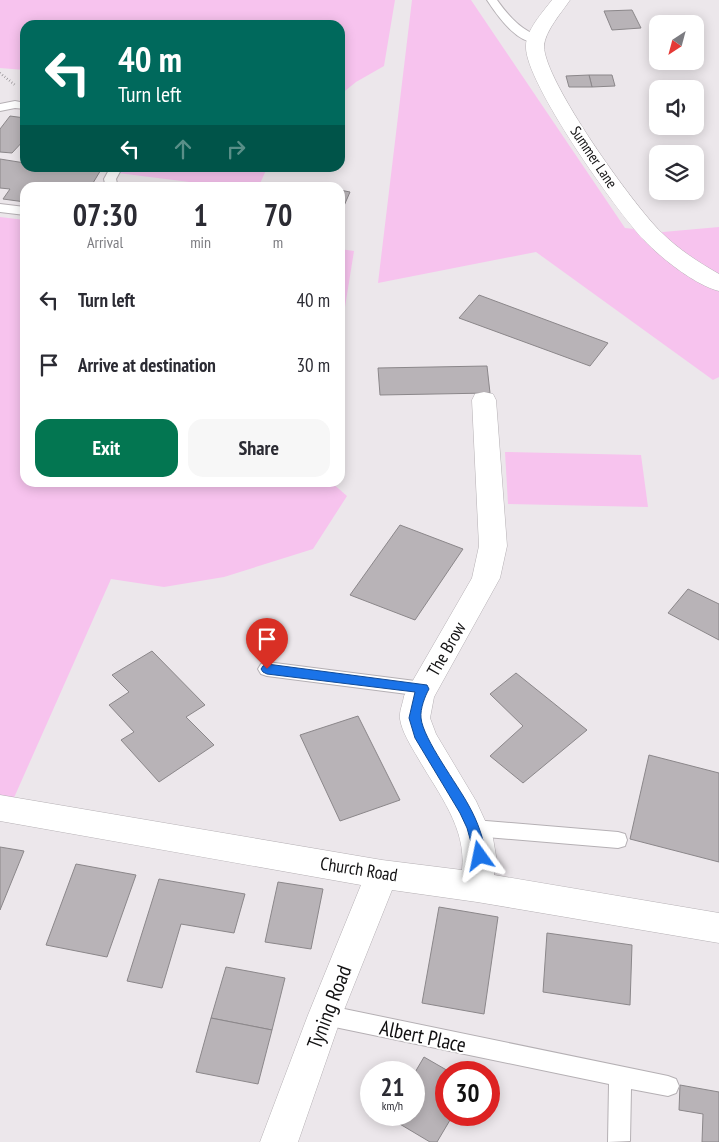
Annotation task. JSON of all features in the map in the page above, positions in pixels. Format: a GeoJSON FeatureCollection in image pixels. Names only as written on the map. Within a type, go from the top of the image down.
{"type":"FeatureCollection","features":[{"type":"Feature","properties":{"kind":"street","name":"Summer Lane"},"geometry":{"type":"LineString","coordinates":[[561,0],[535,47],[537,63],[582,143],[638,220],[677,258],[719,284]]}},
{"type":"Feature","properties":{"kind":"street","name":"The Brow"},"geometry":{"type":"LineString","coordinates":[[477,887],[480,856],[474,828],[422,738],[415,718],[419,696],[486,578],[493,546],[484,400]]}},
{"type":"Feature","properties":{"kind":"street","name":"Church Road"},"geometry":{"type":"LineString","coordinates":[[0,808],[382,874],[477,887],[719,928]]}},
{"type":"Feature","properties":{"kind":"street","name":"Tyning Road"},"geometry":{"type":"LineString","coordinates":[[279,1142],[325,1015],[382,874]]}},
{"type":"Feature","properties":{"kind":"lane"},"geometry":{"type":"LineString","coordinates":[[492,0],[512,28],[523,35],[538,40]]}},
{"type":"Feature","properties":{"kind":"lane"},"geometry":{"type":"LineString","coordinates":[[0,108],[15,104],[20,105]]}},
{"type":"Feature","properties":{"kind":"lane"},"geometry":{"type":"LineString","coordinates":[[0,208],[20,211]]}},
{"type":"Feature","properties":{"kind":"lane"},"geometry":{"type":"LineString","coordinates":[[267,669],[423,689]]}},
{"type":"Feature","properties":{"kind":"lane"},"geometry":{"type":"LineString","coordinates":[[474,828],[618,840]]}},
{"type":"Feature","properties":{"kind":"lane","name":"Albert Place"},"geometry":{"type":"LineString","coordinates":[[325,1015],[668,1086]]}},
{"type":"Feature","properties":{"kind":"lane"},"geometry":{"type":"LineString","coordinates":[[619,1141],[620,1076]]}},
{"type":"Feature","properties":{"kind":"path"},"geometry":{"type":"LineString","coordinates":[[0,73],[19,88]]}},
{"type":"Feature","properties":{"kind":"shaded area"},"geometry":{"type":"Polygon","coordinates":[[[0,0],[395,0],[384,66],[356,82],[345,91],[345,20],[20,20],[20,70],[0,68],[0,0]]]}},
{"type":"Feature","properties":{"kind":"shaded area"},"geometry":{"type":"Polygon","coordinates":[[[412,0],[471,0],[625,228],[663,232],[719,227],[719,377],[713,380],[536,252],[378,283],[412,0]]]}},
{"type":"Feature","properties":{"kind":"shaded area"},"geometry":{"type":"Polygon","coordinates":[[[265,172],[261,182],[189,182],[118,173],[265,172]]]}},
{"type":"Feature","properties":{"kind":"shaded area"},"geometry":{"type":"Polygon","coordinates":[[[0,217],[20,219],[20,487],[337,487],[347,496],[313,549],[224,577],[164,587],[111,579],[13,800],[0,797],[0,217]]]}},
{"type":"Feature","properties":{"kind":"shaded area"},"geometry":{"type":"Polygon","coordinates":[[[345,250],[354,251],[345,307],[345,250]]]}},
{"type":"Feature","properties":{"kind":"shaded area"},"geometry":{"type":"Polygon","coordinates":[[[505,452],[641,455],[648,507],[508,504],[505,452]]]}},
{"type":"Feature","properties":{"kind":"building"},"geometry":{"type":"Polygon","coordinates":[[[632,10],[641,28],[612,30],[604,11],[632,10]]]}},
{"type":"Feature","properties":{"kind":"building"},"geometry":{"type":"Polygon","coordinates":[[[589,75],[612,75],[615,86],[592,87],[589,75]]]}},
{"type":"Feature","properties":{"kind":"building"},"geometry":{"type":"Polygon","coordinates":[[[589,75],[592,87],[569,87],[566,76],[589,75]]]}},
{"type":"Feature","properties":{"kind":"building"},"geometry":{"type":"Polygon","coordinates":[[[10,116],[20,117],[20,144],[12,153],[0,152],[0,129],[10,116]]]}},
{"type":"Feature","properties":{"kind":"building"},"geometry":{"type":"Polygon","coordinates":[[[0,159],[20,162],[20,172],[100,172],[94,182],[20,182],[20,201],[3,199],[10,189],[0,188],[0,159]]]}},
{"type":"Feature","properties":{"kind":"building"},"geometry":{"type":"Polygon","coordinates":[[[345,191],[350,192],[345,204],[345,191]]]}},
{"type":"Feature","properties":{"kind":"building"},"geometry":{"type":"Polygon","coordinates":[[[479,295],[608,343],[590,366],[459,318],[479,295]]]}},
{"type":"Feature","properties":{"kind":"building"},"geometry":{"type":"Polygon","coordinates":[[[487,366],[490,393],[380,395],[378,368],[487,366]]]}},
{"type":"Feature","properties":{"kind":"building"},"geometry":{"type":"Polygon","coordinates":[[[400,525],[463,549],[415,620],[350,595],[400,525]]]}},
{"type":"Feature","properties":{"kind":"building"},"geometry":{"type":"Polygon","coordinates":[[[688,589],[719,604],[719,640],[668,613],[688,589]]]}},
{"type":"Feature","properties":{"kind":"building"},"geometry":{"type":"Polygon","coordinates":[[[152,651],[205,705],[186,717],[214,745],[159,782],[121,740],[134,732],[109,705],[129,692],[112,675],[152,651]]]}},
{"type":"Feature","properties":{"kind":"building"},"geometry":{"type":"Polygon","coordinates":[[[516,673],[587,730],[523,783],[490,756],[523,726],[490,694],[516,673]]]}},
{"type":"Feature","properties":{"kind":"building"},"geometry":{"type":"Polygon","coordinates":[[[358,716],[400,800],[340,821],[300,735],[358,716]]]}},
{"type":"Feature","properties":{"kind":"building"},"geometry":{"type":"Polygon","coordinates":[[[649,755],[719,773],[719,862],[630,839],[649,755]]]}},
{"type":"Feature","properties":{"kind":"building"},"geometry":{"type":"Polygon","coordinates":[[[0,847],[24,851],[0,910],[0,847]]]}},
{"type":"Feature","properties":{"kind":"building"},"geometry":{"type":"Polygon","coordinates":[[[76,864],[136,875],[107,957],[46,945],[76,864]]]}},
{"type":"Feature","properties":{"kind":"building"},"geometry":{"type":"Polygon","coordinates":[[[159,879],[245,894],[234,933],[181,924],[162,988],[127,981],[159,879]]]}},
{"type":"Feature","properties":{"kind":"building"},"geometry":{"type":"Polygon","coordinates":[[[278,882],[323,889],[311,949],[265,942],[278,882]]]}},
{"type":"Feature","properties":{"kind":"building"},"geometry":{"type":"Polygon","coordinates":[[[439,907],[498,917],[484,1014],[422,1003],[439,907]]]}},
{"type":"Feature","properties":{"kind":"building"},"geometry":{"type":"Polygon","coordinates":[[[547,933],[632,945],[630,1005],[543,992],[547,933]]]}},
{"type":"Feature","properties":{"kind":"building"},"geometry":{"type":"Polygon","coordinates":[[[226,967],[285,978],[272,1030],[211,1018],[226,967]]]}},
{"type":"Feature","properties":{"kind":"building"},"geometry":{"type":"Polygon","coordinates":[[[211,1018],[272,1030],[258,1084],[196,1072],[211,1018]]]}},
{"type":"Feature","properties":{"kind":"building"},"geometry":{"type":"Polygon","coordinates":[[[424,1057],[435,1063],[435,1126],[446,1126],[437,1142],[430,1142],[403,1126],[425,1126],[425,1061],[422,1061],[424,1057]]]}},
{"type":"Feature","properties":{"kind":"building"},"geometry":{"type":"Polygon","coordinates":[[[680,1085],[719,1092],[719,1142],[702,1142],[703,1114],[679,1110],[680,1085]]]}},
{"type":"Feature","properties":{"kind":"route"},"geometry":{"type":"LineString","coordinates":[[267,669],[423,689],[419,696],[415,718],[422,738],[474,828],[480,856]]}}]}
